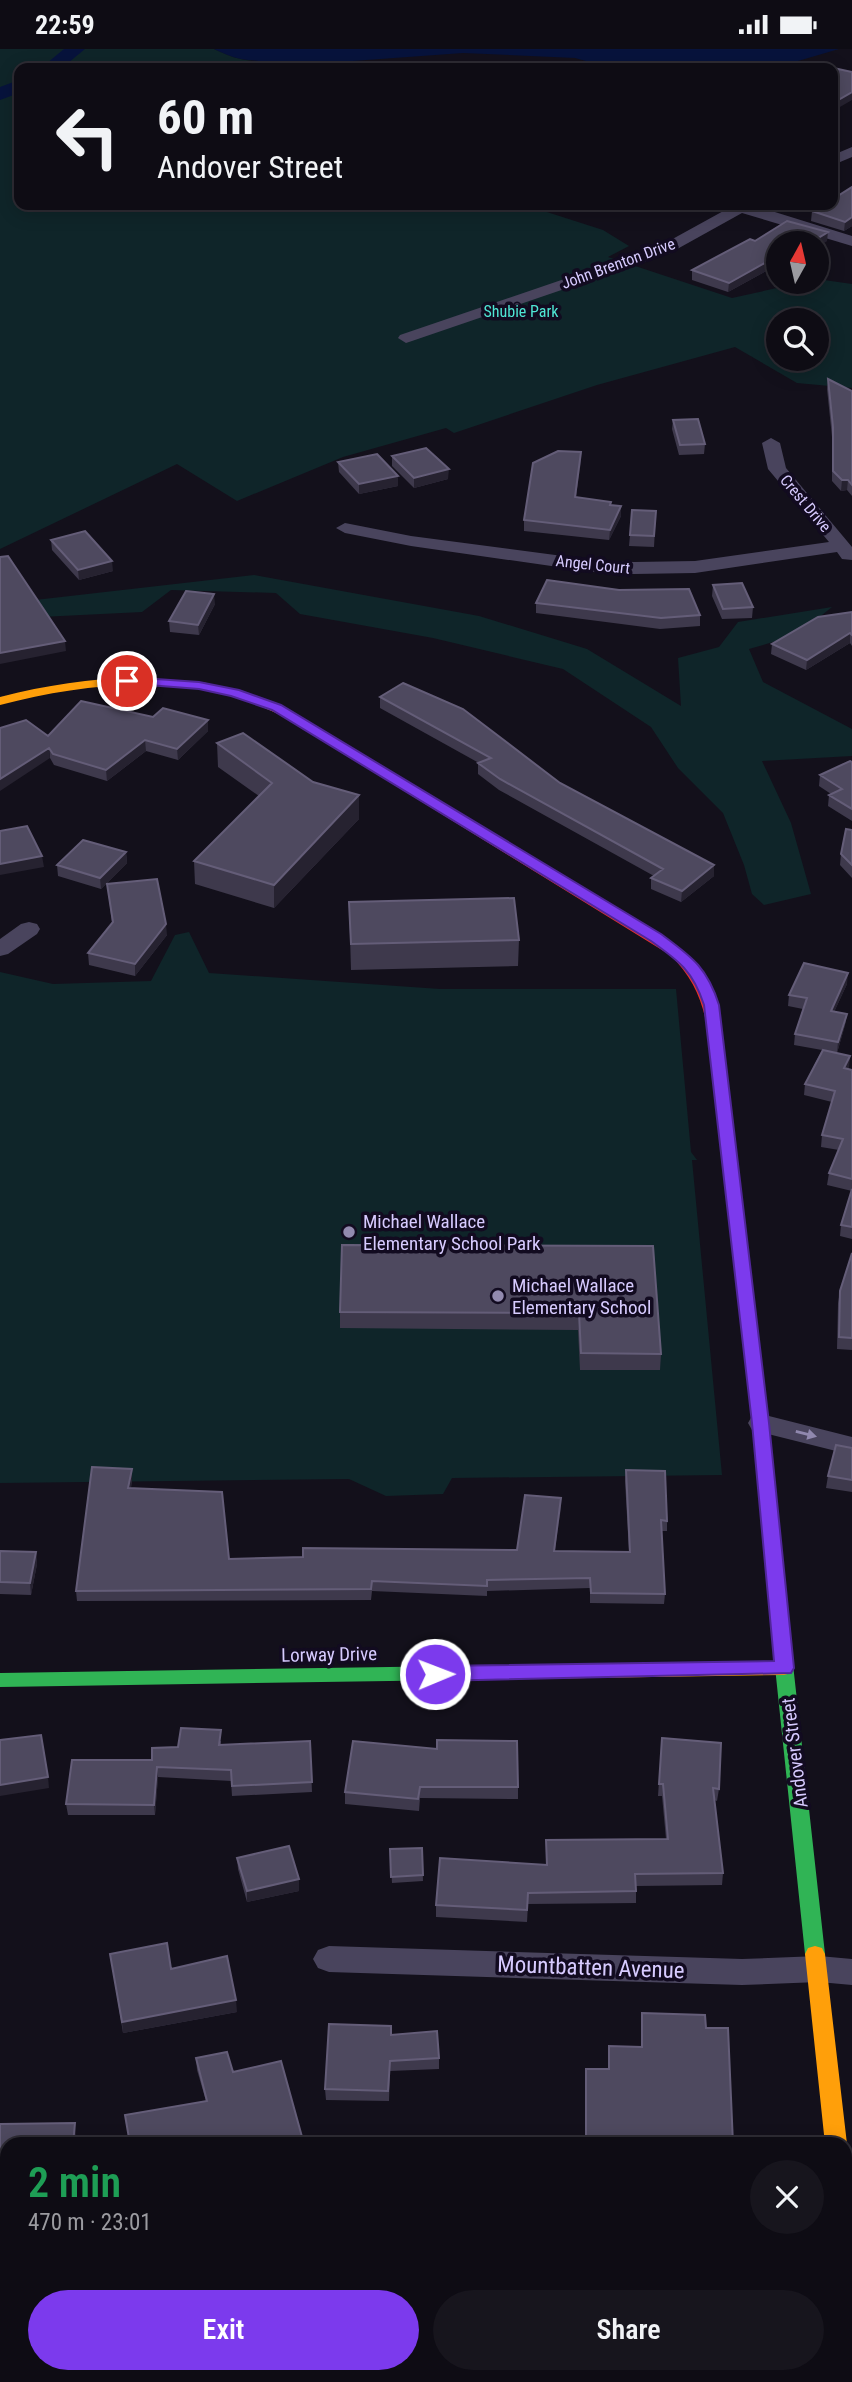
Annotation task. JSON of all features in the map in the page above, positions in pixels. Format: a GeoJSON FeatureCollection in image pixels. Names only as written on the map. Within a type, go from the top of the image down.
{"type":"FeatureCollection","features":[{"type":"Feature","properties":{"kind":"street","name":"John Brenton Drive"},"geometry":{"type":"LineString","coordinates":[[406,338],[664,250],[732,210]]}},
{"type":"Feature","properties":{"kind":"street"},"geometry":{"type":"LineString","coordinates":[[752,210],[852,241]]}},
{"type":"Feature","properties":{"kind":"street","name":"Crest Drive"},"geometry":{"type":"LineString","coordinates":[[771,443],[777,469],[847,552]]}},
{"type":"Feature","properties":{"kind":"street","name":"Angel Court"},"geometry":{"type":"LineString","coordinates":[[345,528],[411,541],[593,566],[634,568],[695,567],[847,552]]}},
{"type":"Feature","properties":{"kind":"street","name":"Andover Street"},"geometry":{"type":"LineString","coordinates":[[0,701],[62,685],[103,680],[199,685],[235,693],[276,707],[684,957],[704,980],[712,1005],[761,1423],[784,1668],[835,2137]]}},
{"type":"Feature","properties":{"kind":"street"},"geometry":{"type":"LineString","coordinates":[[0,949],[29,929]]}},
{"type":"Feature","properties":{"kind":"street"},"geometry":{"type":"LineString","coordinates":[[761,1423],[852,1446]]}},
{"type":"Feature","properties":{"kind":"street","name":"Lorway Drive"},"geometry":{"type":"LineString","coordinates":[[0,1680],[784,1668]]}},
{"type":"Feature","properties":{"kind":"street","name":"Mountbatten Avenue"},"geometry":{"type":"LineString","coordinates":[[329,1959],[743,1972],[819,1969],[852,1972]]}},
{"type":"Feature","properties":{"kind":"green space","name":"Shubie Park"},"geometry":{"type":"Polygon","coordinates":[[[0,49],[214,49],[237,58],[276,63],[14,63],[14,210],[541,210],[603,230],[629,246],[608,257],[732,298],[766,290],[766,294],[830,294],[830,281],[852,284],[852,388],[797,383],[776,371],[829,371],[829,308],[766,308],[766,365],[735,347],[597,385],[454,433],[446,428],[343,457],[237,501],[177,464],[0,549],[0,49]]]}},
{"type":"Feature","properties":{"kind":"green space"},"geometry":{"type":"Polygon","coordinates":[[[254,575],[479,616],[587,649],[681,706],[678,658],[719,647],[738,622],[832,607],[797,635],[749,649],[763,682],[852,729],[852,756],[762,761],[791,823],[811,894],[764,905],[752,894],[744,865],[723,813],[678,768],[651,727],[563,669],[433,638],[300,614],[276,593],[171,590],[142,612],[0,619],[0,604],[254,575]]]}},
{"type":"Feature","properties":{"kind":"green space","name":"Michael Wallace Elementary School Park"},"geometry":{"type":"Polygon","coordinates":[[[189,932],[209,973],[440,989],[676,989],[691,1152],[697,1160],[692,1160],[722,1475],[452,1478],[443,1494],[386,1496],[349,1479],[0,1483],[0,972],[53,984],[151,981],[175,935],[189,932]]]}},
{"type":"Feature","properties":{"kind":"water"},"geometry":{"type":"Polygon","coordinates":[[[214,49],[839,49],[791,63],[593,63],[575,58],[463,53],[325,63],[276,63],[227,55],[214,49]]]}},
{"type":"Feature","properties":{"kind":"building"},"geometry":{"type":"Polygon","coordinates":[[[838,69],[852,72],[852,92],[838,100],[838,69]]]}},
{"type":"Feature","properties":{"kind":"building"},"geometry":{"type":"Polygon","coordinates":[[[852,187],[852,217],[845,222],[812,211],[838,210],[838,196],[852,187]]]}},
{"type":"Feature","properties":{"kind":"building"},"geometry":{"type":"Polygon","coordinates":[[[787,221],[824,231],[771,231],[787,221]]]}},
{"type":"Feature","properties":{"kind":"building"},"geometry":{"type":"Polygon","coordinates":[[[766,234],[766,262],[729,283],[692,270],[750,239],[755,241],[766,234]]]}},
{"type":"Feature","properties":{"kind":"building"},"geometry":{"type":"Polygon","coordinates":[[[828,379],[852,391],[852,485],[833,471],[833,427],[828,379]]]}},
{"type":"Feature","properties":{"kind":"building"},"geometry":{"type":"Polygon","coordinates":[[[698,419],[705,444],[680,445],[673,420],[698,419]]]}},
{"type":"Feature","properties":{"kind":"building"},"geometry":{"type":"Polygon","coordinates":[[[426,448],[449,469],[414,478],[392,456],[426,448]]]}},
{"type":"Feature","properties":{"kind":"building"},"geometry":{"type":"Polygon","coordinates":[[[558,451],[581,452],[575,497],[621,506],[610,530],[524,520],[533,463],[558,451]]]}},
{"type":"Feature","properties":{"kind":"building"},"geometry":{"type":"Polygon","coordinates":[[[377,454],[398,476],[359,484],[338,462],[377,454]]]}},
{"type":"Feature","properties":{"kind":"building"},"geometry":{"type":"Polygon","coordinates":[[[632,510],[656,511],[654,536],[630,535],[632,510]]]}},
{"type":"Feature","properties":{"kind":"building"},"geometry":{"type":"Polygon","coordinates":[[[85,531],[112,561],[78,570],[51,540],[85,531]]]}},
{"type":"Feature","properties":{"kind":"building"},"geometry":{"type":"Polygon","coordinates":[[[8,556],[65,641],[0,653],[0,557],[8,556]]]}},
{"type":"Feature","properties":{"kind":"building"},"geometry":{"type":"Polygon","coordinates":[[[547,580],[619,590],[689,589],[700,615],[661,618],[536,603],[547,580]]]}},
{"type":"Feature","properties":{"kind":"building"},"geometry":{"type":"Polygon","coordinates":[[[742,583],[753,607],[723,609],[713,585],[742,583]]]}},
{"type":"Feature","properties":{"kind":"building"},"geometry":{"type":"Polygon","coordinates":[[[186,591],[214,594],[198,625],[169,621],[186,591]]]}},
{"type":"Feature","properties":{"kind":"building"},"geometry":{"type":"Polygon","coordinates":[[[852,612],[852,635],[850,633],[807,660],[772,644],[818,617],[852,612]]]}},
{"type":"Feature","properties":{"kind":"building"},"geometry":{"type":"Polygon","coordinates":[[[403,683],[463,709],[560,783],[714,865],[682,891],[651,878],[663,869],[500,779],[478,763],[491,758],[380,697],[403,683]]]}},
{"type":"Feature","properties":{"kind":"building"},"geometry":{"type":"Polygon","coordinates":[[[81,701],[153,717],[163,708],[208,720],[177,749],[145,740],[106,770],[53,754],[49,748],[0,779],[0,728],[26,720],[48,736],[81,701]]]}},
{"type":"Feature","properties":{"kind":"building"},"geometry":{"type":"Polygon","coordinates":[[[243,733],[313,782],[359,795],[274,885],[194,861],[272,783],[217,743],[243,733]]]}},
{"type":"Feature","properties":{"kind":"building"},"geometry":{"type":"Polygon","coordinates":[[[850,761],[852,809],[829,795],[842,789],[820,775],[850,761]]]}},
{"type":"Feature","properties":{"kind":"building"},"geometry":{"type":"Polygon","coordinates":[[[27,826],[42,856],[0,864],[0,831],[27,826]]]}},
{"type":"Feature","properties":{"kind":"building"},"geometry":{"type":"Polygon","coordinates":[[[846,829],[852,830],[852,865],[841,854],[846,829]]]}},
{"type":"Feature","properties":{"kind":"building"},"geometry":{"type":"Polygon","coordinates":[[[83,840],[126,852],[100,878],[57,865],[83,840]]]}},
{"type":"Feature","properties":{"kind":"building"},"geometry":{"type":"Polygon","coordinates":[[[157,879],[166,924],[135,964],[88,953],[113,922],[107,884],[157,879]]]}},
{"type":"Feature","properties":{"kind":"building"},"geometry":{"type":"Polygon","coordinates":[[[514,898],[519,940],[351,944],[349,902],[514,898]]]}},
{"type":"Feature","properties":{"kind":"building"},"geometry":{"type":"Polygon","coordinates":[[[804,963],[848,973],[831,1011],[847,1014],[838,1042],[795,1034],[807,998],[789,995],[804,963]]]}},
{"type":"Feature","properties":{"kind":"building"},"geometry":{"type":"Polygon","coordinates":[[[823,1050],[850,1056],[844,1068],[852,1070],[852,1179],[829,1173],[843,1139],[822,1135],[835,1091],[805,1084],[823,1050]]]}},
{"type":"Feature","properties":{"kind":"building"},"geometry":{"type":"Polygon","coordinates":[[[852,1189],[852,1227],[841,1225],[852,1189]]]}},
{"type":"Feature","properties":{"kind":"building","name":"Michael Wallace Elementary School"},"geometry":{"type":"Polygon","coordinates":[[[342,1245],[653,1246],[661,1354],[581,1353],[579,1313],[340,1312],[342,1245]]]}},
{"type":"Feature","properties":{"kind":"building"},"geometry":{"type":"Polygon","coordinates":[[[852,1253],[852,1338],[839,1337],[840,1291],[852,1253]]]}},
{"type":"Feature","properties":{"kind":"building"},"geometry":{"type":"Polygon","coordinates":[[[836,1445],[852,1448],[852,1480],[828,1476],[836,1445]]]}},
{"type":"Feature","properties":{"kind":"building"},"geometry":{"type":"Polygon","coordinates":[[[92,1467],[132,1469],[128,1488],[222,1492],[229,1559],[303,1557],[303,1548],[517,1550],[525,1495],[561,1498],[554,1551],[630,1552],[626,1470],[665,1471],[667,1521],[661,1520],[665,1594],[591,1593],[590,1578],[487,1580],[487,1586],[372,1581],[371,1589],[76,1591],[92,1467]]]}},
{"type":"Feature","properties":{"kind":"building"},"geometry":{"type":"Polygon","coordinates":[[[0,1551],[36,1552],[30,1583],[0,1582],[0,1551]]]}},
{"type":"Feature","properties":{"kind":"building"},"geometry":{"type":"Polygon","coordinates":[[[181,1728],[221,1730],[219,1745],[310,1741],[312,1782],[232,1786],[231,1770],[157,1767],[154,1805],[66,1804],[72,1760],[152,1760],[152,1748],[178,1747],[181,1728]]]}},
{"type":"Feature","properties":{"kind":"building"},"geometry":{"type":"Polygon","coordinates":[[[41,1735],[48,1777],[0,1785],[0,1740],[41,1735]]]}},
{"type":"Feature","properties":{"kind":"building"},"geometry":{"type":"Polygon","coordinates":[[[662,1738],[721,1743],[719,1789],[713,1788],[723,1873],[635,1874],[636,1891],[528,1893],[527,1910],[436,1905],[440,1858],[547,1865],[546,1840],[668,1839],[663,1784],[659,1784],[662,1738]]]}},
{"type":"Feature","properties":{"kind":"building"},"geometry":{"type":"Polygon","coordinates":[[[437,1740],[517,1741],[518,1787],[420,1787],[418,1799],[345,1792],[353,1741],[437,1749],[437,1740]]]}},
{"type":"Feature","properties":{"kind":"building"},"geometry":{"type":"Polygon","coordinates":[[[289,1846],[299,1879],[247,1891],[237,1858],[289,1846]]]}},
{"type":"Feature","properties":{"kind":"building"},"geometry":{"type":"Polygon","coordinates":[[[422,1848],[423,1875],[391,1877],[390,1849],[422,1848]]]}},
{"type":"Feature","properties":{"kind":"building"},"geometry":{"type":"Polygon","coordinates":[[[167,1943],[171,1969],[227,1956],[236,2000],[122,2022],[110,1954],[167,1943]]]}},
{"type":"Feature","properties":{"kind":"building"},"geometry":{"type":"Polygon","coordinates":[[[642,2013],[705,2015],[706,2028],[728,2028],[733,2137],[586,2137],[586,2069],[609,2069],[609,2046],[642,2047],[642,2013]]]}},
{"type":"Feature","properties":{"kind":"building"},"geometry":{"type":"Polygon","coordinates":[[[329,2024],[391,2026],[391,2035],[437,2031],[439,2058],[390,2061],[388,2091],[325,2089],[329,2024]]]}},
{"type":"Feature","properties":{"kind":"building"},"geometry":{"type":"Polygon","coordinates":[[[227,2052],[233,2072],[281,2061],[302,2137],[129,2137],[125,2115],[207,2101],[196,2058],[227,2052]]]}},
{"type":"Feature","properties":{"kind":"building"},"geometry":{"type":"Polygon","coordinates":[[[75,2123],[74,2137],[0,2137],[0,2124],[75,2123]]]}},
{"type":"Feature","properties":{"kind":"waterway"},"geometry":{"type":"LineString","coordinates":[[57,63],[76,49]]}},
{"type":"Feature","properties":{"kind":"waterway"},"geometry":{"type":"LineString","coordinates":[[0,94],[14,88]]}},
{"type":"Feature","properties":{"kind":"traffic: fast"},"geometry":{"type":"LineString","coordinates":[[779,1619],[815,1954]]}},
{"type":"Feature","properties":{"kind":"traffic: fast"},"geometry":{"type":"LineString","coordinates":[[0,1680],[457,1673]]}},
{"type":"Feature","properties":{"kind":"traffic: slow"},"geometry":{"type":"LineString","coordinates":[[0,701],[33,692],[102,682],[172,682],[207,687],[241,695],[279,709],[385,773]]}},
{"type":"Feature","properties":{"kind":"traffic: slow"},"geometry":{"type":"LineString","coordinates":[[715,1032],[761,1423],[779,1619]]}},
{"type":"Feature","properties":{"kind":"traffic: slow"},"geometry":{"type":"LineString","coordinates":[[457,1673],[784,1668]]}},
{"type":"Feature","properties":{"kind":"traffic: slow"},"geometry":{"type":"LineString","coordinates":[[815,1954],[835,2137]]}},
{"type":"Feature","properties":{"kind":"traffic: jam"},"geometry":{"type":"LineString","coordinates":[[385,773],[675,952],[698,978],[711,1008],[715,1032]]}},
{"type":"Feature","properties":{"kind":"place","name":"Michael Wallace Elementary School Park"},"geometry":{"type":"Point","coordinates":[349,1232]}},
{"type":"Feature","properties":{"kind":"place","name":"Michael Wallace Elementary School"},"geometry":{"type":"Point","coordinates":[498,1296]}},
{"type":"Feature","properties":{"kind":"route"},"geometry":{"type":"LineString","coordinates":[[127,681],[199,685],[235,693],[276,707],[656,937],[684,957],[704,980],[712,1005],[761,1423],[784,1668],[435,1674]]}}]}
